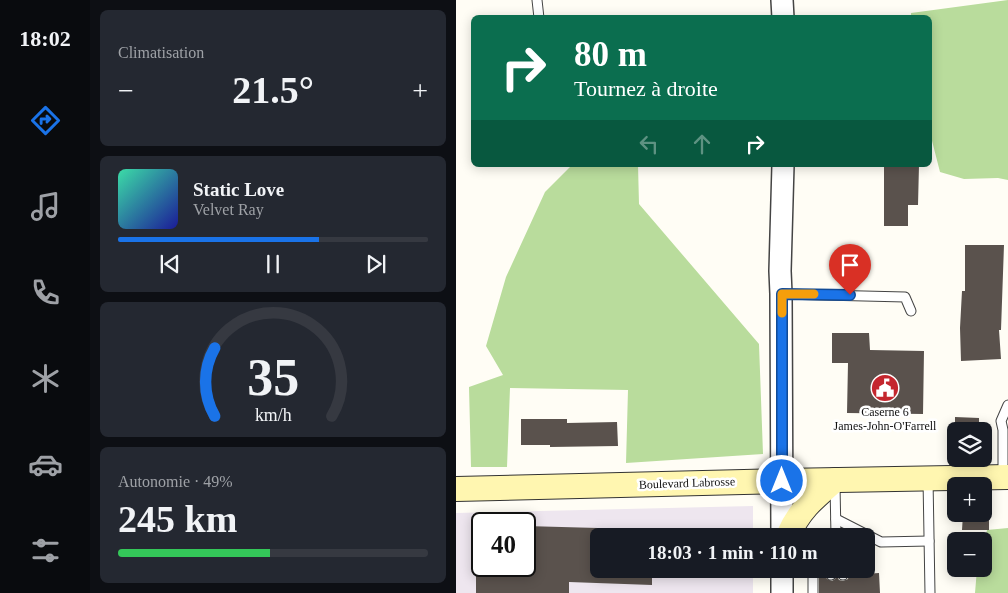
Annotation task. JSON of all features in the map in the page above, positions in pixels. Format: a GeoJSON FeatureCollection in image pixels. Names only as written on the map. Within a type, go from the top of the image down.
{"type":"FeatureCollection","features":[{"type":"Feature","properties":{"kind":"main road","name":"Boulevard Labrosse"},"geometry":{"type":"LineString","coordinates":[[456,490],[1005,477]]}},
{"type":"Feature","properties":{"kind":"main road"},"geometry":{"type":"LineString","coordinates":[[792,528],[806,505],[835,480]]}},
{"type":"Feature","properties":{"kind":"street"},"geometry":{"type":"LineString","coordinates":[[782,0],[783,15]]}},
{"type":"Feature","properties":{"kind":"street"},"geometry":{"type":"LineString","coordinates":[[782,528],[782,294],[780,271],[783,167]]}},
{"type":"Feature","properties":{"kind":"street"},"geometry":{"type":"LineString","coordinates":[[782,578],[782,593]]}},
{"type":"Feature","properties":{"kind":"lane"},"geometry":{"type":"LineString","coordinates":[[536,0],[538,15]]}},
{"type":"Feature","properties":{"kind":"lane"},"geometry":{"type":"LineString","coordinates":[[782,294],[905,297],[911,311]]}},
{"type":"Feature","properties":{"kind":"lane"},"geometry":{"type":"LineString","coordinates":[[1005,477],[1001,421],[1008,405]]}},
{"type":"Feature","properties":{"kind":"lane"},"geometry":{"type":"LineString","coordinates":[[928,478],[930,593]]}},
{"type":"Feature","properties":{"kind":"lane"},"geometry":{"type":"LineString","coordinates":[[835,480],[836,528]]}},
{"type":"Feature","properties":{"kind":"lane"},"geometry":{"type":"LineString","coordinates":[[836,519],[881,542],[929,541]]}},
{"type":"Feature","properties":{"kind":"lane"},"geometry":{"type":"LineString","coordinates":[[813,578],[813,593]]}},
{"type":"Feature","properties":{"kind":"shaded area"},"geometry":{"type":"Polygon","coordinates":[[[753,506],[753,528],[590,528],[590,578],[753,578],[753,593],[456,593],[456,513],[471,513],[471,577],[536,577],[536,512],[498,512],[753,506]]]}},
{"type":"Feature","properties":{"kind":"green space"},"geometry":{"type":"Polygon","coordinates":[[[1008,0],[1008,180],[998,178],[964,179],[940,172],[932,141],[932,15],[911,15],[911,13],[1008,0]]]}},
{"type":"Feature","properties":{"kind":"green space"},"geometry":{"type":"Polygon","coordinates":[[[570,167],[638,167],[639,204],[759,344],[763,454],[626,463],[628,390],[510,388],[507,467],[471,467],[469,387],[503,375],[486,346],[506,277],[545,192],[570,167]]]}},
{"type":"Feature","properties":{"kind":"green space"},"geometry":{"type":"Polygon","coordinates":[[[1008,528],[1008,593],[975,593],[976,577],[992,577],[992,532],[987,532],[987,530],[1008,528]]]}},
{"type":"Feature","properties":{"kind":"building"},"geometry":{"type":"Polygon","coordinates":[[[884,167],[919,167],[918,205],[908,205],[908,226],[884,226],[884,167]]]}},
{"type":"Feature","properties":{"kind":"building"},"geometry":{"type":"Polygon","coordinates":[[[965,245],[1004,245],[1001,330],[999,330],[1001,359],[961,361],[960,328],[962,291],[965,291],[965,245]]]}},
{"type":"Feature","properties":{"kind":"building","name":"Caserne 6 James-John-O'Farrell"},"geometry":{"type":"Polygon","coordinates":[[[832,333],[869,333],[870,350],[924,351],[923,414],[847,413],[848,363],[832,363],[832,333]]]}},
{"type":"Feature","properties":{"kind":"building"},"geometry":{"type":"Polygon","coordinates":[[[955,417],[979,418],[979,422],[955,422],[955,417]]]}},
{"type":"Feature","properties":{"kind":"building"},"geometry":{"type":"Polygon","coordinates":[[[521,419],[567,419],[567,423],[617,422],[618,446],[550,447],[550,445],[521,445],[521,419]]]}},
{"type":"Feature","properties":{"kind":"building"},"geometry":{"type":"Polygon","coordinates":[[[962,522],[989,522],[989,530],[962,530],[962,522]]]}},
{"type":"Feature","properties":{"kind":"building"},"geometry":{"type":"Polygon","coordinates":[[[536,526],[598,528],[590,528],[590,578],[652,578],[652,585],[569,582],[569,593],[476,593],[476,577],[536,577],[536,526]]]}},
{"type":"Feature","properties":{"kind":"building"},"geometry":{"type":"Polygon","coordinates":[[[875,573],[879,573],[880,593],[819,593],[819,578],[826,578],[832,581],[838,578],[843,581],[848,578],[875,578],[875,573]]]}},
{"type":"Feature","properties":{"kind":"slow traffic"},"geometry":{"type":"LineString","coordinates":[[782,313],[782,294],[814,294]]}},
{"type":"Feature","properties":{"kind":"place","name":"Caserne 6 James-John-O'Farrell"},"geometry":{"type":"Point","coordinates":[885,388]}},
{"type":"Feature","properties":{"kind":"route"},"geometry":{"type":"LineString","coordinates":[[782,481],[782,294],[850,295]]}}]}
